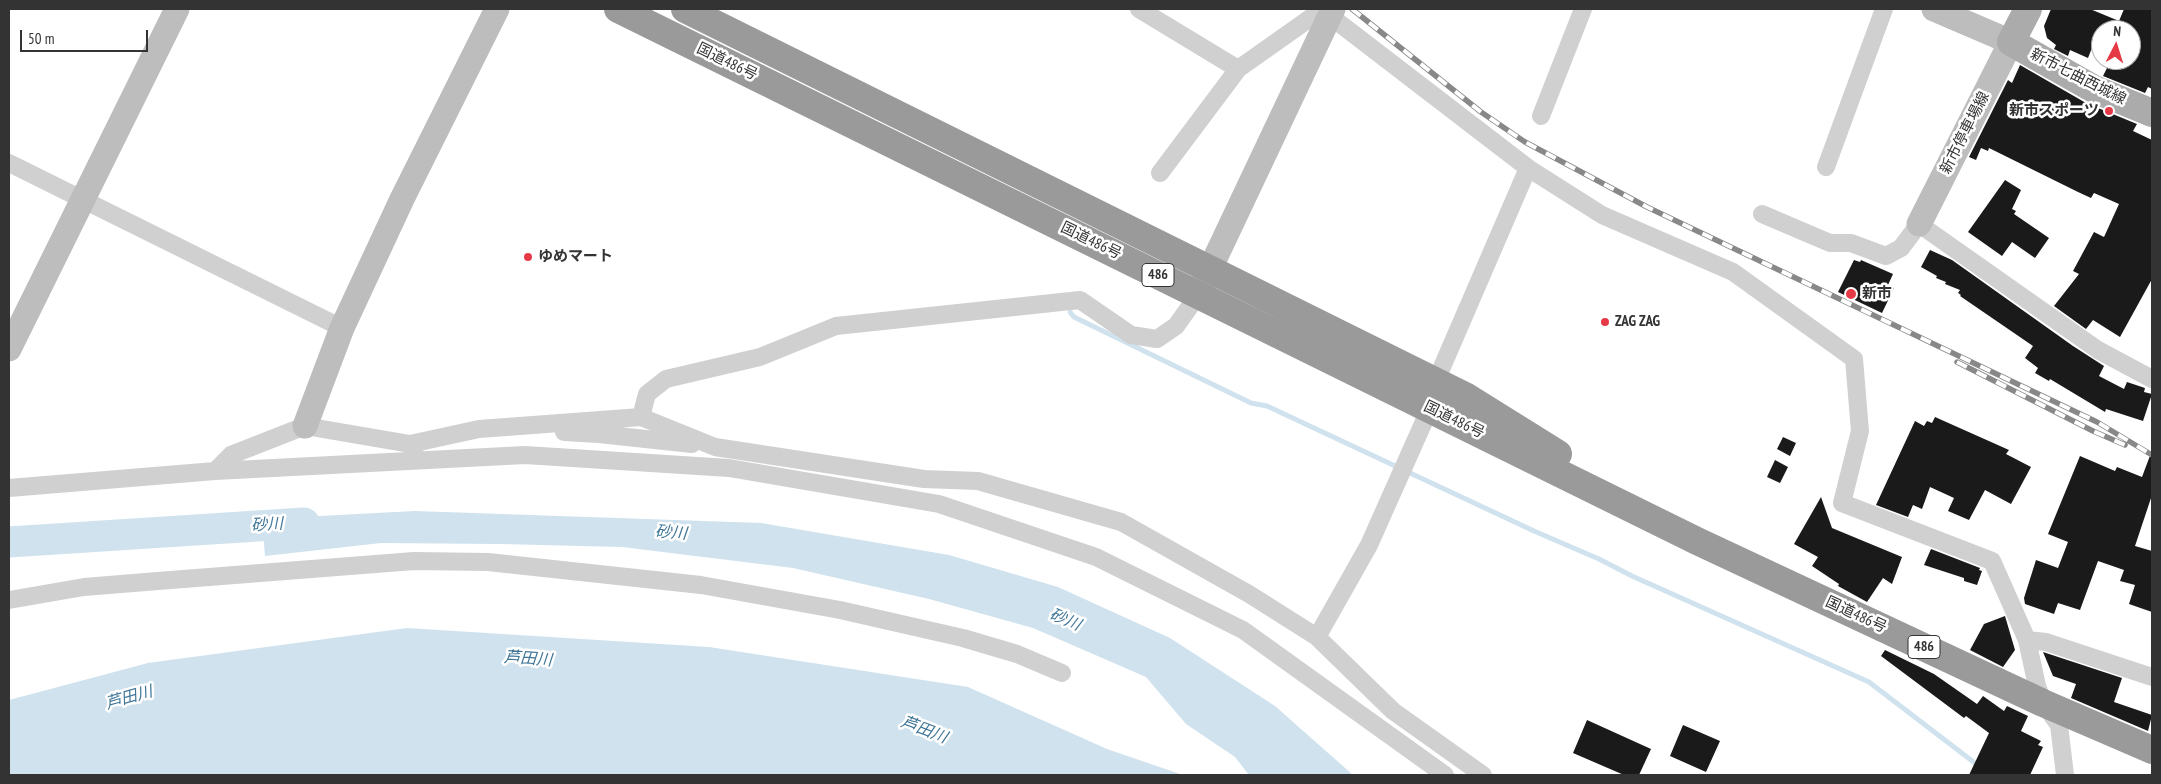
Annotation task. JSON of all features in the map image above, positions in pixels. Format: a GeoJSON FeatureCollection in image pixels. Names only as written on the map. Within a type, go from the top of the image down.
{"type":"FeatureCollection","features":[{"type":"Feature","properties":{"kind":"highway","name":"国道486号"},"geometry":{"type":"LineString","coordinates":[[618,9],[1697,541],[2043,703],[2152,750]]}},
{"type":"Feature","properties":{"kind":"highway","name":"国道486号"},"geometry":{"type":"LineString","coordinates":[[685,9],[1465,396],[1697,541]]}},
{"type":"Feature","properties":{"kind":"main road"},"geometry":{"type":"LineString","coordinates":[[2011,42],[2028,9]]}},
{"type":"Feature","properties":{"kind":"main road","name":"新市七曲西城線"},"geometry":{"type":"LineString","coordinates":[[2011,42],[2094,89],[2152,113]]}},
{"type":"Feature","properties":{"kind":"street"},"geometry":{"type":"LineString","coordinates":[[9,349],[177,9]]}},
{"type":"Feature","properties":{"kind":"street"},"geometry":{"type":"LineString","coordinates":[[305,426],[342,328],[402,199],[497,9]]}},
{"type":"Feature","properties":{"kind":"street"},"geometry":{"type":"LineString","coordinates":[[1139,9],[1238,69]]}},
{"type":"Feature","properties":{"kind":"street"},"geometry":{"type":"LineString","coordinates":[[1541,116],[1582,9]]}},
{"type":"Feature","properties":{"kind":"street"},"geometry":{"type":"LineString","coordinates":[[1826,167],[1884,9]]}},
{"type":"Feature","properties":{"kind":"street"},"geometry":{"type":"LineString","coordinates":[[1934,9],[2011,42]]}},
{"type":"Feature","properties":{"kind":"street"},"geometry":{"type":"LineString","coordinates":[[641,417],[647,394],[666,379],[760,357],[836,326],[1080,300],[1131,335],[1157,339],[1176,326],[1198,295],[1329,11]]}},
{"type":"Feature","properties":{"kind":"street"},"geometry":{"type":"LineString","coordinates":[[1160,174],[1238,69],[1329,11]]}},
{"type":"Feature","properties":{"kind":"street"},"geometry":{"type":"LineString","coordinates":[[1329,11],[1528,168],[1602,215],[1733,272],[1854,359],[1860,431],[1842,503],[1992,561],[2027,640],[2037,686],[2043,703],[2059,725],[2065,775]]}},
{"type":"Feature","properties":{"kind":"street","name":"新市停車場線"},"geometry":{"type":"LineString","coordinates":[[1920,224],[2011,42]]}},
{"type":"Feature","properties":{"kind":"street"},"geometry":{"type":"LineString","coordinates":[[9,163],[342,328]]}},
{"type":"Feature","properties":{"kind":"street"},"geometry":{"type":"LineString","coordinates":[[1436,382],[1528,168]]}},
{"type":"Feature","properties":{"kind":"street"},"geometry":{"type":"LineString","coordinates":[[1762,214],[1830,243],[1851,243],[1886,256],[1901,248],[1920,224],[2098,350],[2152,379]]}},
{"type":"Feature","properties":{"kind":"street"},"geometry":{"type":"LineString","coordinates":[[1317,638],[1369,545],[1430,408]]}},
{"type":"Feature","properties":{"kind":"street"},"geometry":{"type":"LineString","coordinates":[[215,471],[231,455],[305,426],[414,452],[479,429],[641,417],[715,447]]}},
{"type":"Feature","properties":{"kind":"street"},"geometry":{"type":"LineString","coordinates":[[479,429],[599,434],[715,447],[924,479],[978,480],[1121,522],[1250,594],[1317,638],[1394,711],[1483,775]]}},
{"type":"Feature","properties":{"kind":"street"},"geometry":{"type":"LineString","coordinates":[[9,488],[414,452],[525,454],[729,468],[939,504],[1096,557],[1242,630],[1445,775]]}},
{"type":"Feature","properties":{"kind":"street"},"geometry":{"type":"LineString","coordinates":[[9,600],[84,587],[158,581],[414,561],[488,562],[701,585],[840,610],[963,638],[1017,654],[1062,673]]}},
{"type":"Feature","properties":{"kind":"street"},"geometry":{"type":"LineString","coordinates":[[2027,640],[2046,642],[2152,677]]}},
{"type":"Feature","properties":{"kind":"water"},"geometry":{"type":"Polygon","coordinates":[[[415,511],[761,523],[949,555],[1058,587],[1170,638],[1275,706],[1353,775],[1249,775],[1235,757],[1186,724],[1146,677],[1033,628],[929,599],[793,568],[622,547],[500,544],[381,543],[265,556],[262,519],[415,511]]]}},
{"type":"Feature","properties":{"kind":"water","name":"芦田川"},"geometry":{"type":"Polygon","coordinates":[[[407,628],[709,647],[968,687],[1107,749],[1183,775],[9,775],[9,700],[148,663],[407,628]]]}},
{"type":"Feature","properties":{"kind":"building"},"geometry":{"type":"Polygon","coordinates":[[[2051,9],[2090,9],[2117,20],[2091,20],[2091,50],[2088,58],[2070,50],[2068,56],[2054,49],[2056,45],[2047,38],[2044,26],[2051,9]]]}},
{"type":"Feature","properties":{"kind":"building"},"geometry":{"type":"Polygon","coordinates":[[[2124,9],[2152,9],[2152,89],[2148,87],[2145,93],[2103,76],[2106,70],[2141,70],[2141,20],[2119,20],[2124,9]]]}},
{"type":"Feature","properties":{"kind":"building"},"geometry":{"type":"Polygon","coordinates":[[[2020,65],[2086,103],[2137,124],[2133,131],[2152,140],[2152,279],[2120,337],[2093,320],[2086,329],[2054,306],[2079,274],[2073,271],[2094,232],[2104,237],[2119,204],[2094,193],[2091,198],[1989,148],[1988,151],[1981,148],[1976,160],[1969,157],[2008,80],[2012,83],[2020,65]]]}},
{"type":"Feature","properties":{"kind":"building"},"geometry":{"type":"Polygon","coordinates":[[[2005,180],[2021,190],[2012,209],[2016,211],[2014,214],[2049,238],[2035,258],[2012,242],[2002,256],[1968,232],[2005,180]]]}},
{"type":"Feature","properties":{"kind":"building"},"geometry":{"type":"Polygon","coordinates":[[[1930,250],[1952,260],[2104,366],[2099,376],[2124,389],[2127,382],[2145,388],[2144,392],[2152,394],[2143,421],[2106,409],[2105,412],[2050,379],[2049,381],[2035,373],[2038,368],[2025,358],[2033,346],[1960,296],[1958,293],[1960,290],[1945,284],[1946,282],[1936,278],[1937,276],[1921,267],[1930,250]]]}},
{"type":"Feature","properties":{"kind":"building"},"geometry":{"type":"Polygon","coordinates":[[[1854,260],[1860,262],[1861,260],[1893,274],[1888,285],[1894,288],[1882,313],[1838,292],[1854,260]]]}},
{"type":"Feature","properties":{"kind":"building"},"geometry":{"type":"Polygon","coordinates":[[[1935,417],[2009,450],[2006,454],[2031,467],[2011,504],[1985,490],[1969,520],[1948,511],[1954,498],[1930,487],[1922,509],[1913,505],[1908,517],[1876,505],[1915,421],[1924,426],[1927,421],[1932,423],[1935,417]]]}},
{"type":"Feature","properties":{"kind":"building"},"geometry":{"type":"Polygon","coordinates":[[[1783,437],[1796,443],[1790,456],[1777,449],[1783,437]]]}},
{"type":"Feature","properties":{"kind":"building"},"geometry":{"type":"Polygon","coordinates":[[[2151,453],[2152,495],[2135,546],[2152,551],[2152,612],[2129,604],[2135,585],[2120,581],[2124,570],[2098,561],[2080,610],[2058,603],[2054,614],[2025,604],[2024,598],[2036,560],[2058,568],[2068,542],[2048,534],[2080,456],[2115,471],[2117,467],[2142,477],[2151,453]]]}},
{"type":"Feature","properties":{"kind":"building"},"geometry":{"type":"Polygon","coordinates":[[[1775,460],[1788,467],[1780,483],[1767,477],[1775,460]]]}},
{"type":"Feature","properties":{"kind":"building"},"geometry":{"type":"Polygon","coordinates":[[[1821,497],[1832,528],[1902,557],[1892,584],[1883,578],[1867,602],[1838,586],[1839,584],[1812,566],[1818,557],[1794,544],[1821,497]]]}},
{"type":"Feature","properties":{"kind":"building"},"geometry":{"type":"Polygon","coordinates":[[[1931,549],[1980,568],[1979,570],[1982,571],[1977,585],[1964,581],[1964,578],[1924,565],[1931,549]]]}},
{"type":"Feature","properties":{"kind":"building"},"geometry":{"type":"Polygon","coordinates":[[[2005,616],[2015,650],[2003,667],[1970,650],[1984,624],[2005,616]]]}},
{"type":"Feature","properties":{"kind":"building"},"geometry":{"type":"Polygon","coordinates":[[[1885,650],[1934,674],[1977,704],[1983,696],[2004,711],[2007,706],[2028,716],[2021,731],[2041,741],[2038,745],[2043,747],[2030,775],[1969,775],[1989,733],[1966,716],[1964,718],[1881,656],[1885,650]]]}},
{"type":"Feature","properties":{"kind":"building"},"geometry":{"type":"Polygon","coordinates":[[[2043,652],[2122,678],[2114,702],[2152,715],[2148,731],[2071,698],[2076,684],[2053,676],[2043,652]]]}},
{"type":"Feature","properties":{"kind":"building"},"geometry":{"type":"Polygon","coordinates":[[[1587,720],[1651,749],[1639,775],[1624,775],[1573,753],[1587,720]]]}},
{"type":"Feature","properties":{"kind":"building"},"geometry":{"type":"Polygon","coordinates":[[[1683,725],[1720,741],[1706,772],[1670,756],[1683,725]]]}},
{"type":"Feature","properties":{"kind":"waterway"},"geometry":{"type":"LineString","coordinates":[[1070,312],[1074,317],[1251,403],[1267,406],[1632,576],[1869,682],[1980,767]]}},
{"type":"Feature","properties":{"kind":"waterway","name":"砂川"},"geometry":{"type":"LineString","coordinates":[[9,542],[304,523]]}},
{"type":"Feature","properties":{"kind":"railway"},"geometry":{"type":"LineString","coordinates":[[1352,9],[1481,112],[1525,142],[1647,207],[2097,422],[2152,455]]}},
{"type":"Feature","properties":{"kind":"railway"},"geometry":{"type":"LineString","coordinates":[[1957,362],[2093,431],[2125,445]]}},
{"type":"Feature","properties":{"kind":"place","name":"新市スポーツ"},"geometry":{"type":"Point","coordinates":[2109,111]}},
{"type":"Feature","properties":{"kind":"place","name":"ゆめマート"},"geometry":{"type":"Point","coordinates":[528,257]}},
{"type":"Feature","properties":{"kind":"place","name":"新市"},"geometry":{"type":"Point","coordinates":[1851,294]}},
{"type":"Feature","properties":{"kind":"place","name":"ZAG ZAG"},"geometry":{"type":"Point","coordinates":[1605,322]}}]}
